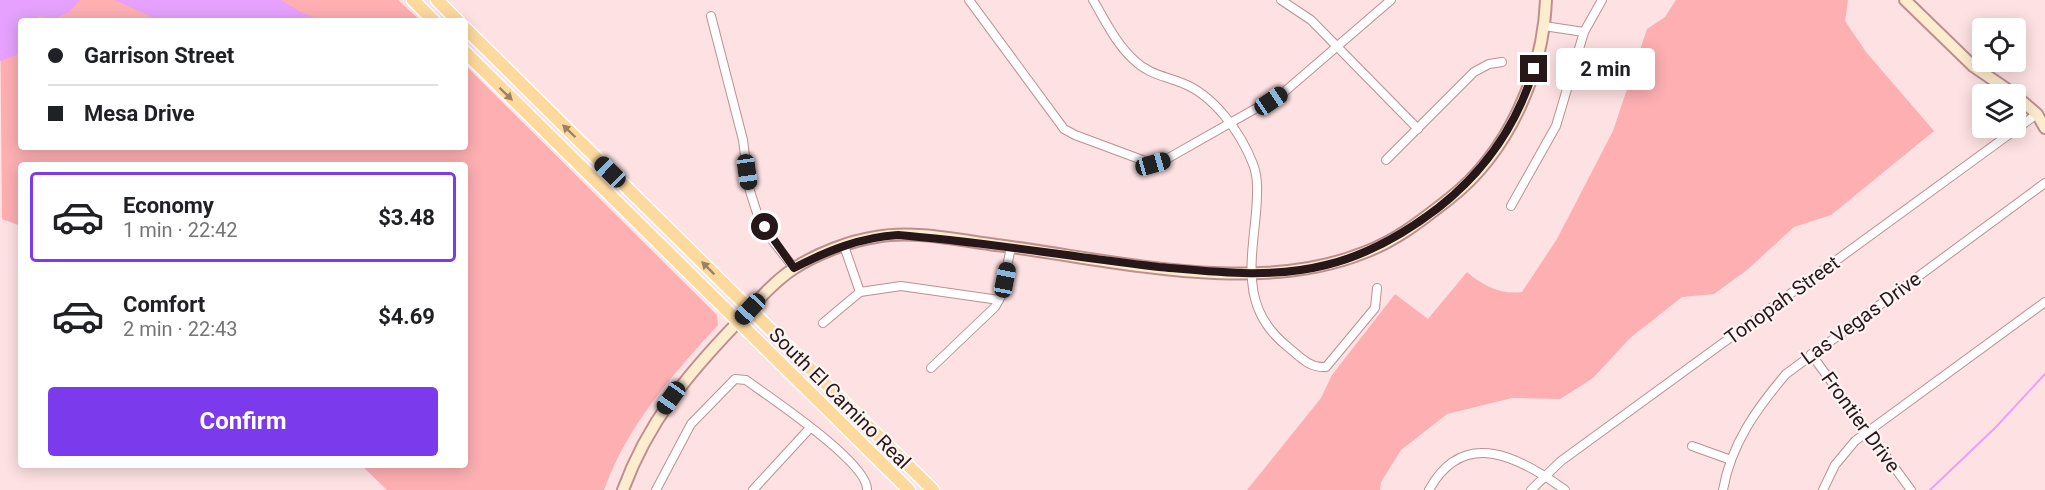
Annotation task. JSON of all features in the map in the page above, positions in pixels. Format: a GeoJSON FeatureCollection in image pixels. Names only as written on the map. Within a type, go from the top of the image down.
{"type":"FeatureCollection","features":[{"type":"Feature","properties":{"kind":"main road"},"geometry":{"type":"LineString","coordinates":[[413,0],[431,18]]}},
{"type":"Feature","properties":{"kind":"main road"},"geometry":{"type":"LineString","coordinates":[[437,0],[455,18]]}},
{"type":"Feature","properties":{"kind":"main road"},"geometry":{"type":"LineString","coordinates":[[623,490],[651,427],[681,384],[773,284],[794,268],[825,252],[876,237],[898,235],[1011,247],[1088,259],[1250,274],[1285,273],[1326,265],[1362,254],[1414,227],[1458,192],[1497,147],[1521,106],[1536,64],[1544,26],[1546,0]]}},
{"type":"Feature","properties":{"kind":"main road"},"geometry":{"type":"LineString","coordinates":[[1905,0],[1973,66],[1999,84]]}},
{"type":"Feature","properties":{"kind":"main road","name":"South El Camino Real"},"geometry":{"type":"LineString","coordinates":[[468,31],[933,490]]}},
{"type":"Feature","properties":{"kind":"main road","name":"South El Camino Real"},"geometry":{"type":"LineString","coordinates":[[468,55],[909,490]]}},
{"type":"Feature","properties":{"kind":"main road"},"geometry":{"type":"LineString","coordinates":[[2026,104],[2037,114],[2045,128]]}},
{"type":"Feature","properties":{"kind":"street"},"geometry":{"type":"LineString","coordinates":[[969,0],[1055,121],[1075,135],[1153,164],[1165,160],[1230,125],[1283,93],[1391,0]]}},
{"type":"Feature","properties":{"kind":"street"},"geometry":{"type":"LineString","coordinates":[[1093,0],[1120,44],[1134,61],[1159,77],[1184,83],[1210,100],[1230,125],[1254,165],[1256,183],[1250,274],[1252,291],[1269,330],[1313,367],[1322,367],[1331,363],[1375,308],[1377,288]]}},
{"type":"Feature","properties":{"kind":"street"},"geometry":{"type":"LineString","coordinates":[[1281,0],[1311,20],[1418,129]]}},
{"type":"Feature","properties":{"kind":"street"},"geometry":{"type":"LineString","coordinates":[[1511,206],[1557,126],[1584,32],[1602,0]]}},
{"type":"Feature","properties":{"kind":"street"},"geometry":{"type":"LineString","coordinates":[[711,16],[743,140],[749,188],[758,213],[772,240],[794,268]]}},
{"type":"Feature","properties":{"kind":"street"},"geometry":{"type":"LineString","coordinates":[[1544,26],[1584,32]]}},
{"type":"Feature","properties":{"kind":"street"},"geometry":{"type":"LineString","coordinates":[[1386,160],[1474,72],[1489,64],[1502,62]]}},
{"type":"Feature","properties":{"kind":"street","name":"Tonopah Street"},"geometry":{"type":"LineString","coordinates":[[1530,490],[1544,475],[2037,114]]}},
{"type":"Feature","properties":{"kind":"street","name":"Las Vegas Drive"},"geometry":{"type":"LineString","coordinates":[[1723,490],[1731,460],[1743,432],[1764,400],[1786,374],[1810,354],[2045,183]]}},
{"type":"Feature","properties":{"kind":"street"},"geometry":{"type":"LineString","coordinates":[[844,246],[860,292]]}},
{"type":"Feature","properties":{"kind":"street"},"geometry":{"type":"LineString","coordinates":[[931,368],[999,300],[1011,247]]}},
{"type":"Feature","properties":{"kind":"street"},"geometry":{"type":"LineString","coordinates":[[823,323],[860,292],[908,286],[999,300]]}},
{"type":"Feature","properties":{"kind":"street"},"geometry":{"type":"LineString","coordinates":[[1822,490],[1835,465],[1867,432],[2045,302]]}},
{"type":"Feature","properties":{"kind":"street","name":"Frontier Drive"},"geometry":{"type":"LineString","coordinates":[[1810,354],[1911,490]]}},
{"type":"Feature","properties":{"kind":"street"},"geometry":{"type":"LineString","coordinates":[[656,490],[691,424],[735,380],[746,380],[846,455],[867,482],[867,490]]}},
{"type":"Feature","properties":{"kind":"street"},"geometry":{"type":"LineString","coordinates":[[753,490],[810,428]]}},
{"type":"Feature","properties":{"kind":"street"},"geometry":{"type":"LineString","coordinates":[[1692,446],[1731,460]]}},
{"type":"Feature","properties":{"kind":"street"},"geometry":{"type":"LineString","coordinates":[[1429,490],[1440,470],[1463,457],[1479,453],[1507,456],[1544,475],[1565,490]]}},
{"type":"Feature","properties":{"kind":"shaded area"},"geometry":{"type":"Polygon","coordinates":[[[0,0],[398,0],[418,18],[18,18],[18,150],[468,150],[468,68],[717,315],[718,325],[652,402],[625,444],[604,490],[387,490],[364,468],[468,468],[468,162],[18,162],[18,225],[2,219],[0,0]]]}},
{"type":"Feature","properties":{"kind":"shaded area"},"geometry":{"type":"Polygon","coordinates":[[[0,0],[80,0],[69,12],[56,18],[40,15],[37,18],[18,18],[18,54],[0,61],[0,0]]]}},
{"type":"Feature","properties":{"kind":"shaded area"},"geometry":{"type":"Polygon","coordinates":[[[115,0],[281,0],[302,13],[316,18],[154,18],[115,0]]]}},
{"type":"Feature","properties":{"kind":"shaded area"},"geometry":{"type":"Polygon","coordinates":[[[1676,0],[1848,0],[1845,21],[1866,52],[1934,131],[1831,215],[1794,227],[1748,269],[1714,294],[1682,297],[1630,338],[1593,378],[1560,399],[1512,398],[1447,414],[1401,450],[1381,482],[1380,490],[1247,490],[1321,398],[1332,375],[1395,294],[1428,319],[1467,272],[1479,281],[1500,291],[1522,292],[1557,239],[1613,131],[1647,29],[1665,17],[1676,0]]]}},
{"type":"Feature","properties":{"kind":"waterway"},"geometry":{"type":"LineString","coordinates":[[1930,490],[1996,427],[2045,374]]}},
{"type":"Feature","properties":{"kind":"route"},"geometry":{"type":"LineString","coordinates":[[765,227],[794,268],[825,252],[876,237],[898,235],[939,238],[1088,259],[1213,273],[1285,273],[1326,265],[1362,254],[1414,227],[1458,192],[1471,179],[1506,133],[1521,106],[1534,69]]}}]}
